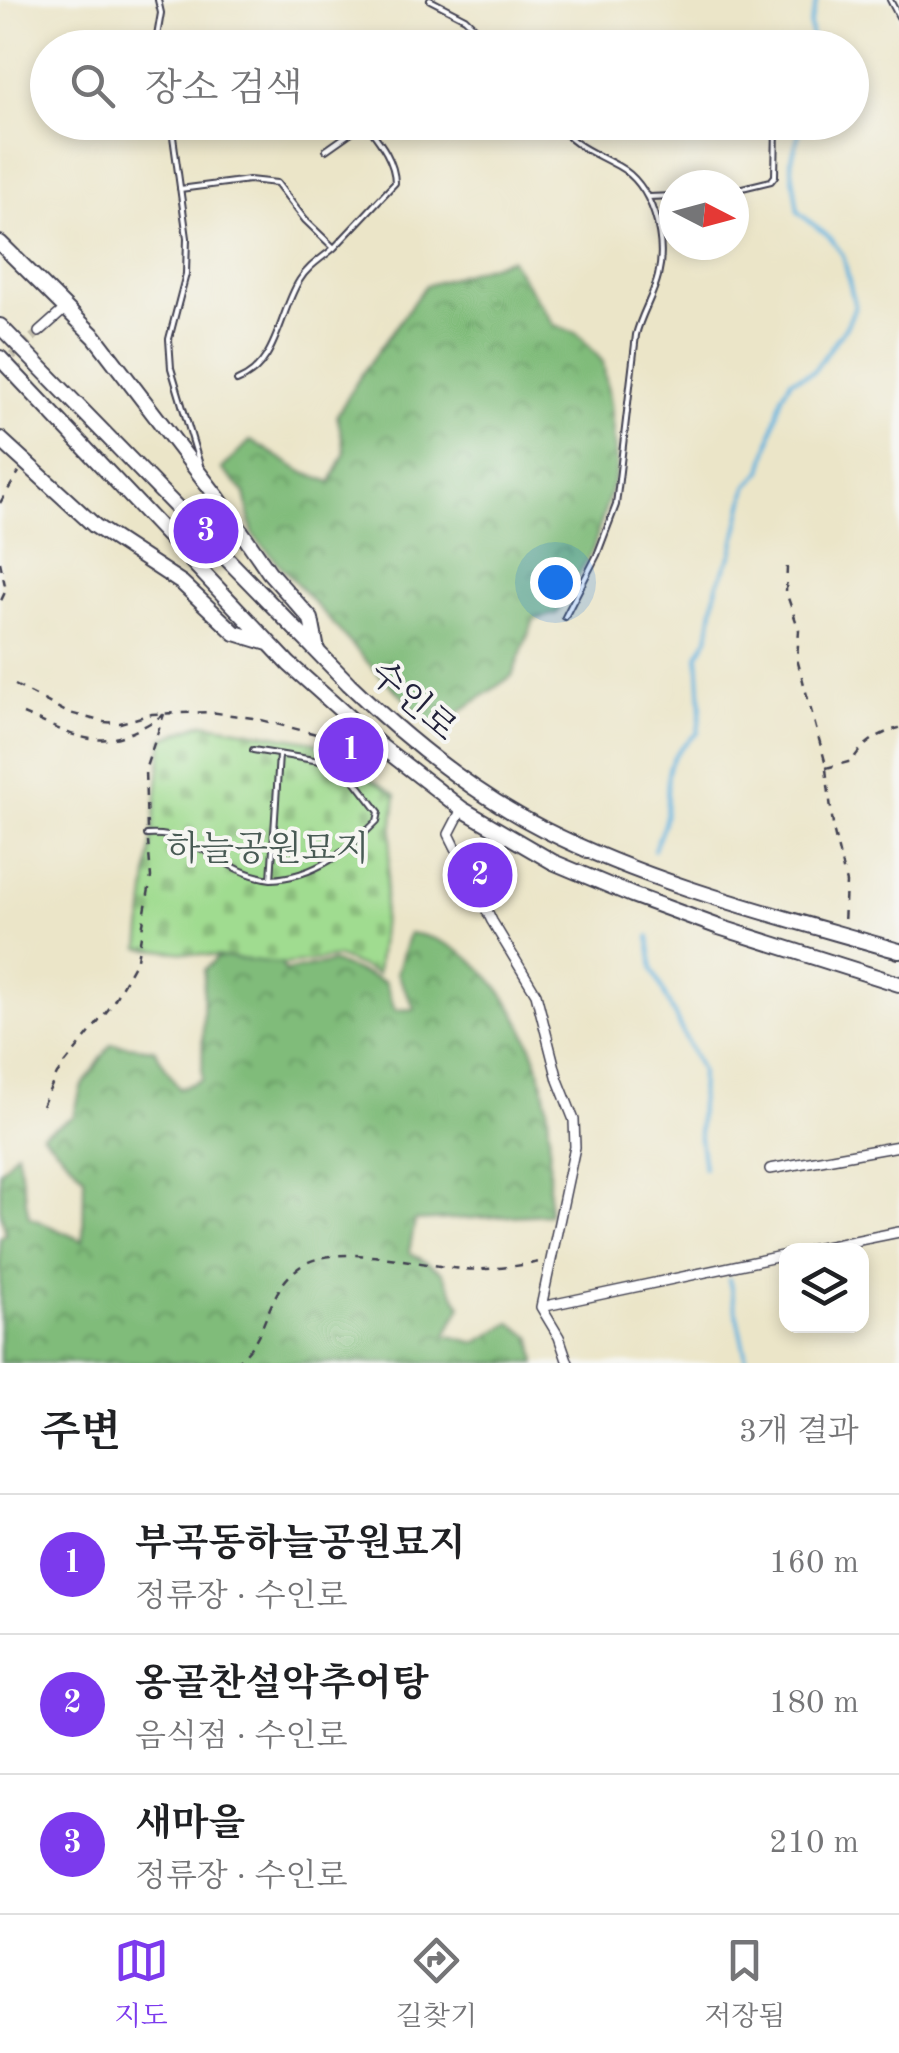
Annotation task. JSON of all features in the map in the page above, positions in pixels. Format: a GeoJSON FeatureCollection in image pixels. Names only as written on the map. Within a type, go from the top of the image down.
{"type":"FeatureCollection","features":[{"type":"Feature","properties":{"kind":"main road"},"geometry":{"type":"LineString","coordinates":[[0,243],[95,337],[269,572],[311,619],[317,651]]}},
{"type":"Feature","properties":{"kind":"main road","name":"수인로"},"geometry":{"type":"LineString","coordinates":[[0,326],[408,741],[544,830],[637,870],[716,898],[899,951]]}},
{"type":"Feature","properties":{"kind":"main road","name":"수인로"},"geometry":{"type":"LineString","coordinates":[[0,358],[270,643],[352,720],[462,809],[553,862],[632,895],[899,984]]}},
{"type":"Feature","properties":{"kind":"main road"},"geometry":{"type":"LineString","coordinates":[[0,439],[96,526],[182,583],[235,633],[270,643]]}},
{"type":"Feature","properties":{"kind":"street"},"geometry":{"type":"LineString","coordinates":[[39,332],[66,308]]}},
{"type":"Feature","properties":{"kind":"street"},"geometry":{"type":"LineString","coordinates":[[462,809],[449,834],[492,921],[536,994],[558,1080],[574,1120],[576,1147],[541,1308],[559,1337],[568,1363]]}},
{"type":"Feature","properties":{"kind":"street"},"geometry":{"type":"LineString","coordinates":[[770,1169],[899,1146]]}},
{"type":"Feature","properties":{"kind":"street"},"geometry":{"type":"LineString","coordinates":[[845,1243],[899,1232]]}},
{"type":"Feature","properties":{"kind":"street"},"geometry":{"type":"LineString","coordinates":[[541,1308],[779,1257]]}},
{"type":"Feature","properties":{"kind":"lane"},"geometry":{"type":"LineString","coordinates":[[158,0],[158,30]]}},
{"type":"Feature","properties":{"kind":"lane"},"geometry":{"type":"LineString","coordinates":[[430,0],[465,18],[477,30]]}},
{"type":"Feature","properties":{"kind":"lane"},"geometry":{"type":"LineString","coordinates":[[890,0],[899,17]]}},
{"type":"Feature","properties":{"kind":"lane"},"geometry":{"type":"LineString","coordinates":[[173,140],[186,238],[186,274],[169,340],[170,368],[196,446],[201,476]]}},
{"type":"Feature","properties":{"kind":"lane"},"geometry":{"type":"LineString","coordinates":[[326,150],[340,140]]}},
{"type":"Feature","properties":{"kind":"lane"},"geometry":{"type":"LineString","coordinates":[[237,381],[254,374],[264,360],[298,282],[396,183],[395,172],[379,140]]}},
{"type":"Feature","properties":{"kind":"lane"},"geometry":{"type":"LineString","coordinates":[[566,617],[597,555],[616,504],[636,335],[642,310],[660,273],[658,239],[644,187],[620,166],[570,140]]}},
{"type":"Feature","properties":{"kind":"lane"},"geometry":{"type":"LineString","coordinates":[[749,186],[771,181],[775,176],[776,140]]}},
{"type":"Feature","properties":{"kind":"lane"},"geometry":{"type":"LineString","coordinates":[[180,190],[249,180],[277,183],[305,220],[334,248]]}},
{"type":"Feature","properties":{"kind":"lane"},"geometry":{"type":"LineString","coordinates":[[648,197],[659,197]]}},
{"type":"Feature","properties":{"kind":"lane"},"geometry":{"type":"LineString","coordinates":[[253,750],[320,762],[328,756],[334,738],[352,720]]}},
{"type":"Feature","properties":{"kind":"lane"},"geometry":{"type":"LineString","coordinates":[[271,879],[279,755]]}},
{"type":"Feature","properties":{"kind":"lane"},"geometry":{"type":"LineString","coordinates":[[147,834],[183,837],[253,877],[289,878],[318,868],[377,822],[379,812],[349,773]]}},
{"type":"Feature","properties":{"kind":"path"},"geometry":{"type":"LineString","coordinates":[[0,503],[26,463]]}},
{"type":"Feature","properties":{"kind":"path"},"geometry":{"type":"LineString","coordinates":[[0,562],[6,590],[0,604]]}},
{"type":"Feature","properties":{"kind":"path"},"geometry":{"type":"LineString","coordinates":[[786,567],[786,592],[799,630],[796,658],[826,768],[834,833],[846,883],[844,935]]}},
{"type":"Feature","properties":{"kind":"path"},"geometry":{"type":"LineString","coordinates":[[15,685],[66,712],[104,722],[210,712],[334,738]]}},
{"type":"Feature","properties":{"kind":"path"},"geometry":{"type":"LineString","coordinates":[[23,714],[107,742],[143,728],[164,714]]}},
{"type":"Feature","properties":{"kind":"path"},"geometry":{"type":"LineString","coordinates":[[42,1106],[56,1074],[111,1006],[138,959],[151,876],[145,770],[164,714]]}},
{"type":"Feature","properties":{"kind":"path"},"geometry":{"type":"LineString","coordinates":[[826,768],[852,762],[859,750],[880,733],[899,728]]}},
{"type":"Feature","properties":{"kind":"path"},"geometry":{"type":"LineString","coordinates":[[234,1363],[246,1356],[253,1344],[277,1287],[300,1266],[317,1260],[370,1255],[469,1270],[550,1260]]}},
{"type":"Feature","properties":{"kind":"green space"},"geometry":{"type":"Polygon","coordinates":[[[510,259],[554,325],[578,334],[603,362],[617,470],[593,549],[557,613],[534,620],[512,676],[435,729],[370,665],[253,535],[245,493],[222,469],[251,440],[304,473],[331,482],[345,452],[337,415],[425,286],[510,259]]]}},
{"type":"Feature","properties":{"kind":"green space","name":"하늘공원묘지"},"geometry":{"type":"Polygon","coordinates":[[[203,723],[314,742],[396,795],[377,974],[338,957],[287,964],[140,948],[163,739],[203,723]]]}},
{"type":"Feature","properties":{"kind":"green space"},"geometry":{"type":"Polygon","coordinates":[[[409,933],[461,952],[502,993],[518,1018],[531,1045],[546,1099],[549,1214],[415,1221],[409,1252],[442,1272],[461,1306],[446,1335],[476,1343],[511,1323],[532,1338],[536,1363],[0,1363],[0,1237],[6,1234],[0,1208],[0,1171],[17,1151],[29,1217],[83,1241],[84,1176],[42,1134],[74,1116],[81,1088],[111,1044],[154,1049],[179,1089],[202,1080],[204,970],[240,937],[276,948],[285,971],[333,962],[385,982],[395,1010],[415,1009],[397,973],[409,933]]]}},
{"type":"Feature","properties":{"kind":"waterway"},"geometry":{"type":"LineString","coordinates":[[811,30],[817,0]]}},
{"type":"Feature","properties":{"kind":"waterway"},"geometry":{"type":"LineString","coordinates":[[654,850],[665,819],[671,762],[698,733],[698,655],[708,638],[717,585],[732,554],[747,487],[762,471],[782,396],[791,380],[813,372],[847,325],[855,307],[843,255],[830,238],[798,212],[791,162],[797,140]]}},
{"type":"Feature","properties":{"kind":"waterway"},"geometry":{"type":"LineString","coordinates":[[649,937],[653,970],[701,1071],[699,1132],[704,1168]]}},
{"type":"Feature","properties":{"kind":"waterway"},"geometry":{"type":"LineString","coordinates":[[729,1279],[747,1363]]}},
{"type":"Feature","properties":{"kind":"tunnel"},"geometry":{"type":"LineString","coordinates":[[2,365],[39,332]]}},
{"type":"Feature","properties":{"kind":"place","name":"새마을"},"geometry":{"type":"Point","coordinates":[206,531]}},
{"type":"Feature","properties":{"kind":"place","name":"부곡동하늘공원묘지"},"geometry":{"type":"Point","coordinates":[351,750]}},
{"type":"Feature","properties":{"kind":"place","name":"옹골찬설악추어탕"},"geometry":{"type":"Point","coordinates":[480,875]}}]}
